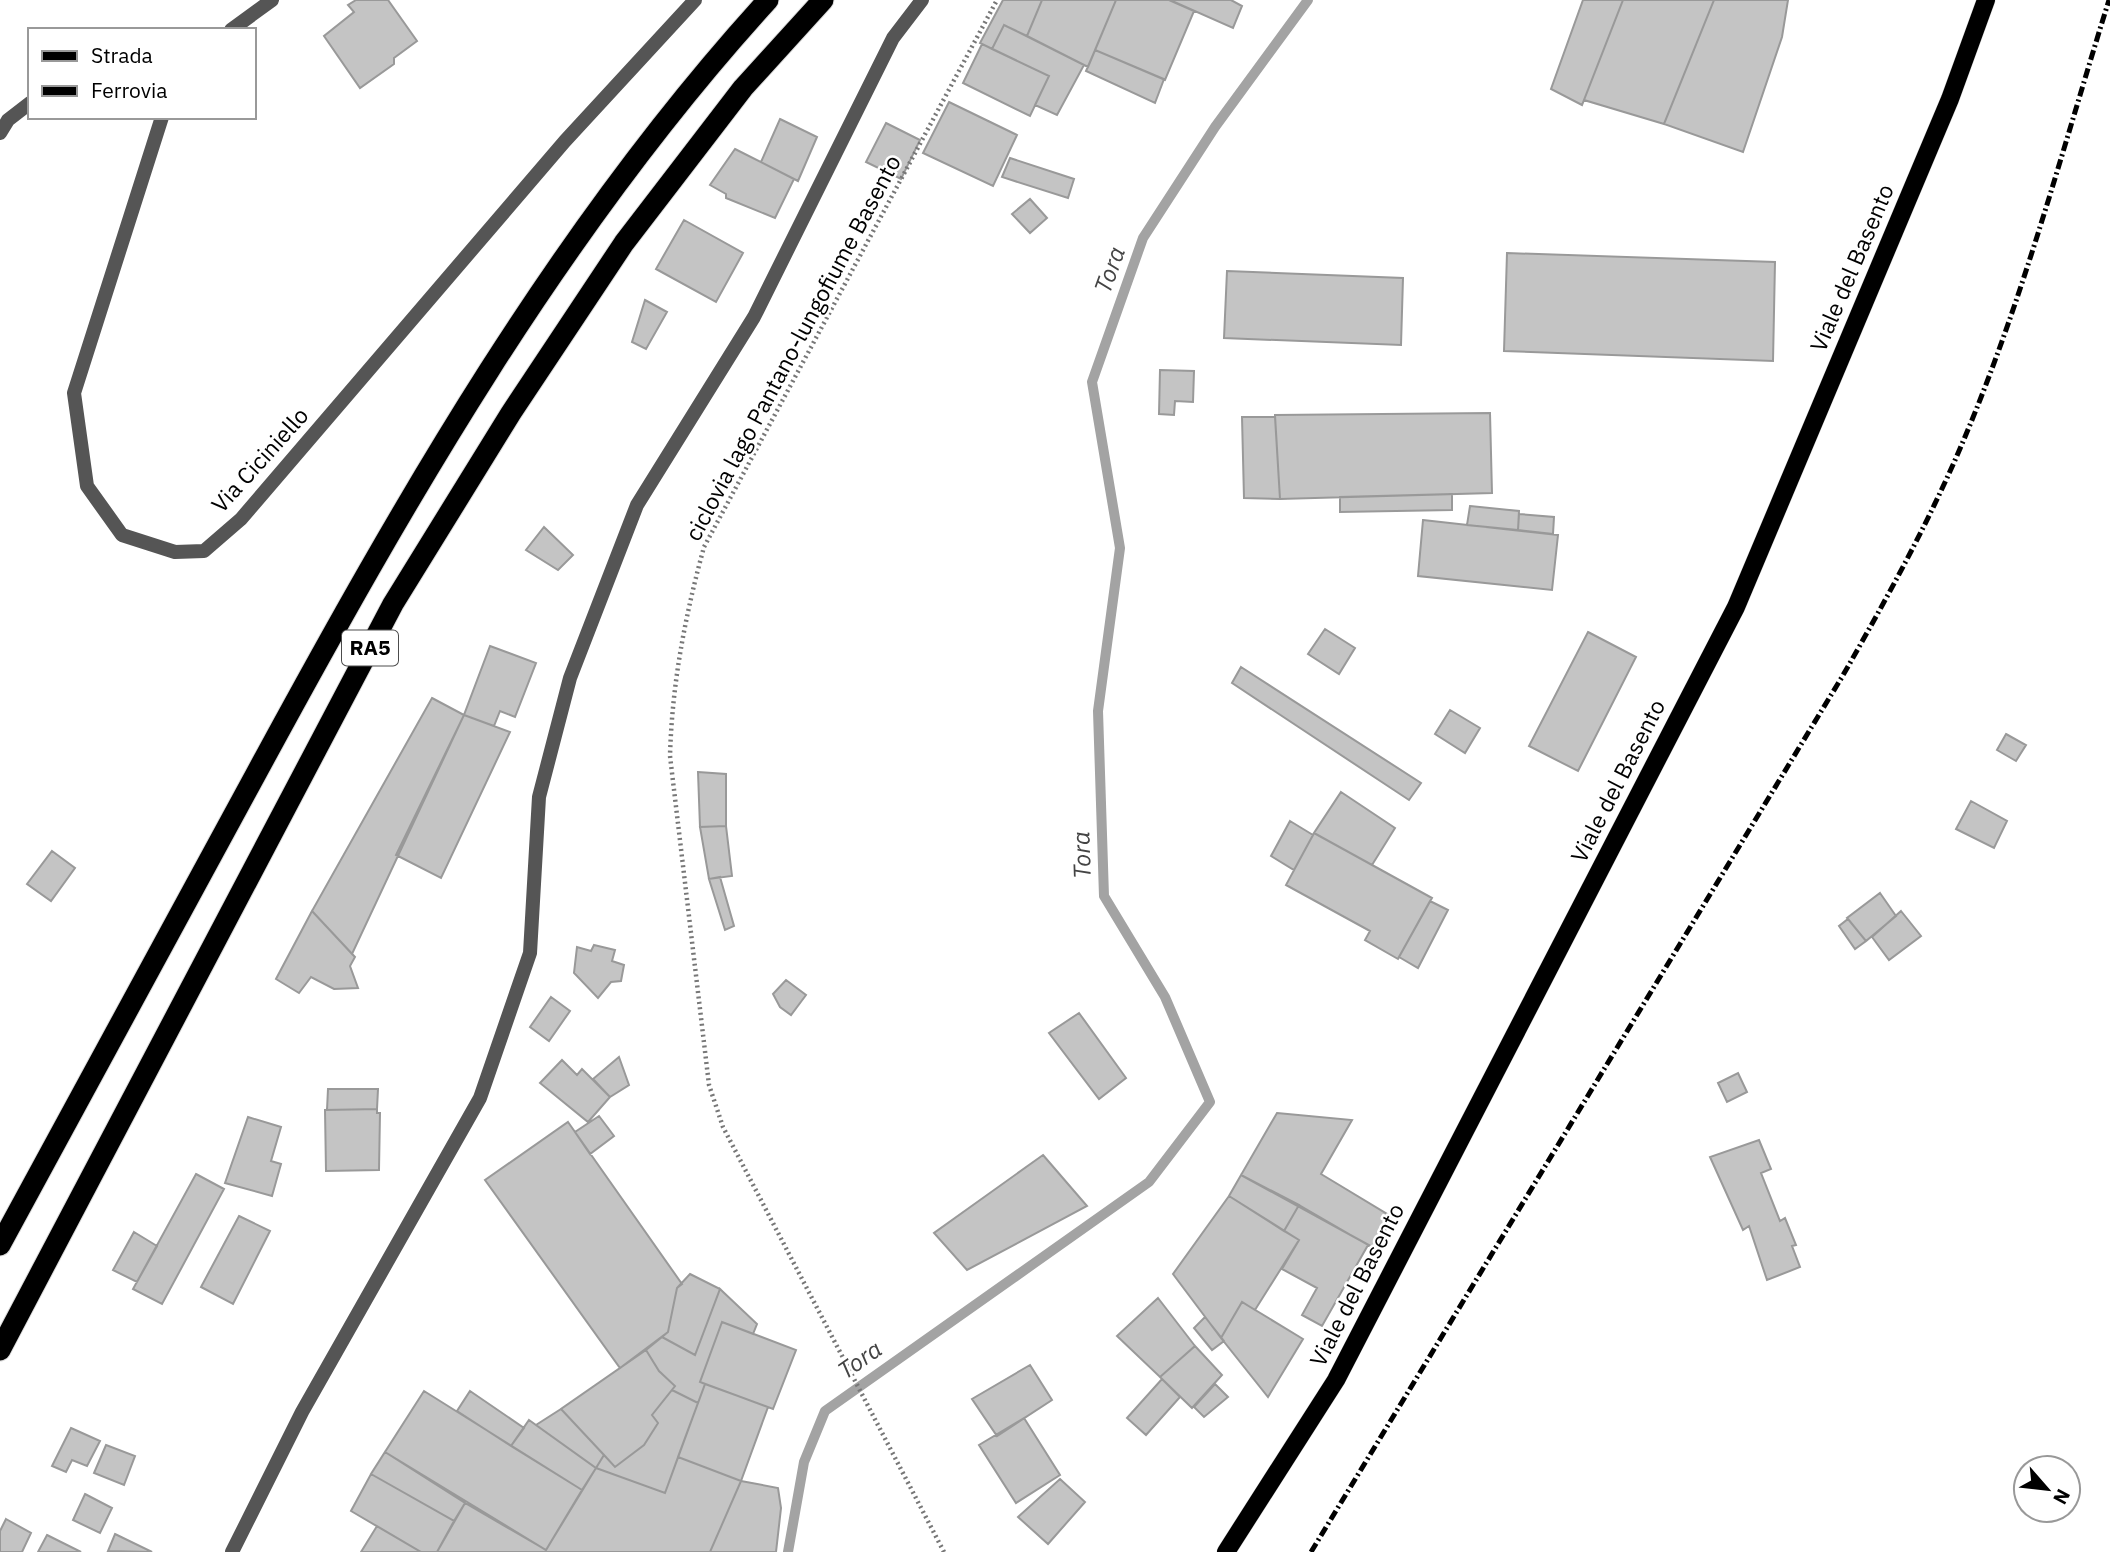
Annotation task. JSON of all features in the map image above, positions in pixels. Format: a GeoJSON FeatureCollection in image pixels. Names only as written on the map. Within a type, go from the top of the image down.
{"type":"FeatureCollection","features":[{"type":"Feature","properties":{"kind":"highway","name":"RA5"},"geometry":{"type":"LineString","coordinates":[[0,1245],[359,583],[497,356],[598,209],[720,53],[768,0]]}},
{"type":"Feature","properties":{"kind":"highway","name":"RA5"},"geometry":{"type":"LineString","coordinates":[[0,1350],[393,604],[511,413],[624,243],[743,88],[823,0]]}},
{"type":"Feature","properties":{"kind":"main road","name":"Viale del Basento"},"geometry":{"type":"LineString","coordinates":[[1226,1552],[1336,1380],[1736,607],[1950,99],[1986,0]]}},
{"type":"Feature","properties":{"kind":"street"},"geometry":{"type":"LineString","coordinates":[[234,28],[272,0]]}},
{"type":"Feature","properties":{"kind":"street","name":"Via Ciciniello"},"geometry":{"type":"LineString","coordinates":[[161,119],[74,393],[87,486],[121,535],[175,552],[204,551],[241,519],[565,141],[695,0]]}},
{"type":"Feature","properties":{"kind":"street"},"geometry":{"type":"LineString","coordinates":[[232,1552],[302,1412],[481,1098],[530,953],[539,797],[566,691],[637,505],[754,317],[894,38],[922,0]]}},
{"type":"Feature","properties":{"kind":"street"},"geometry":{"type":"LineString","coordinates":[[0,134],[8,120],[28,105]]}},
{"type":"Feature","properties":{"kind":"path","name":"ciclovia lago Pantano-lungofiume Basento"},"geometry":{"type":"LineString","coordinates":[[944,1552],[723,1127],[709,1085],[670,756],[671,705],[686,612],[704,547],[997,0]]}},
{"type":"Feature","properties":{"kind":"building"},"geometry":{"type":"Polygon","coordinates":[[[356,0],[388,0],[417,41],[394,58],[394,64],[360,88],[324,36],[354,12],[348,5],[356,0]]]}},
{"type":"Feature","properties":{"kind":"building"},"geometry":{"type":"Polygon","coordinates":[[[1003,0],[1042,0],[1027,36],[1004,25],[992,49],[980,43],[1003,0]]]}},
{"type":"Feature","properties":{"kind":"building"},"geometry":{"type":"Polygon","coordinates":[[[1042,0],[1116,0],[1088,67],[1027,36],[1042,0]]]}},
{"type":"Feature","properties":{"kind":"building"},"geometry":{"type":"Polygon","coordinates":[[[1116,0],[1169,0],[1194,11],[1165,80],[1095,50],[1116,0]]]}},
{"type":"Feature","properties":{"kind":"building"},"geometry":{"type":"Polygon","coordinates":[[[1170,0],[1231,0],[1242,6],[1233,28],[1170,0]]]}},
{"type":"Feature","properties":{"kind":"building"},"geometry":{"type":"Polygon","coordinates":[[[1583,0],[1623,0],[1582,105],[1551,89],[1583,0]]]}},
{"type":"Feature","properties":{"kind":"building"},"geometry":{"type":"Polygon","coordinates":[[[1623,0],[1714,0],[1664,124],[1584,100],[1623,0]]]}},
{"type":"Feature","properties":{"kind":"building"},"geometry":{"type":"Polygon","coordinates":[[[1714,0],[1788,0],[1782,37],[1743,152],[1664,124],[1714,0]]]}},
{"type":"Feature","properties":{"kind":"building"},"geometry":{"type":"Polygon","coordinates":[[[1004,25],[1084,65],[1057,115],[1035,105],[1049,76],[992,49],[1004,25]]]}},
{"type":"Feature","properties":{"kind":"building"},"geometry":{"type":"Polygon","coordinates":[[[982,44],[1049,76],[1030,116],[963,83],[982,44]]]}},
{"type":"Feature","properties":{"kind":"building"},"geometry":{"type":"Polygon","coordinates":[[[1095,50],[1164,79],[1155,103],[1086,71],[1095,50]]]}},
{"type":"Feature","properties":{"kind":"building"},"geometry":{"type":"Polygon","coordinates":[[[949,102],[1017,135],[993,186],[923,153],[949,102]]]}},
{"type":"Feature","properties":{"kind":"building"},"geometry":{"type":"Polygon","coordinates":[[[780,119],[817,137],[798,181],[761,162],[780,119]]]}},
{"type":"Feature","properties":{"kind":"building"},"geometry":{"type":"Polygon","coordinates":[[[886,123],[920,140],[901,179],[866,162],[886,123]]]}},
{"type":"Feature","properties":{"kind":"building"},"geometry":{"type":"Polygon","coordinates":[[[735,149],[794,179],[775,218],[726,198],[726,194],[710,185],[735,149]]]}},
{"type":"Feature","properties":{"kind":"building"},"geometry":{"type":"Polygon","coordinates":[[[1010,158],[1074,179],[1068,198],[1002,177],[1010,158]]]}},
{"type":"Feature","properties":{"kind":"building"},"geometry":{"type":"Polygon","coordinates":[[[1030,199],[1047,218],[1030,233],[1012,214],[1030,199]]]}},
{"type":"Feature","properties":{"kind":"building"},"geometry":{"type":"Polygon","coordinates":[[[684,220],[743,253],[716,302],[656,269],[684,220]]]}},
{"type":"Feature","properties":{"kind":"building"},"geometry":{"type":"Polygon","coordinates":[[[1507,253],[1775,262],[1773,361],[1504,351],[1507,253]]]}},
{"type":"Feature","properties":{"kind":"building"},"geometry":{"type":"Polygon","coordinates":[[[1227,271],[1403,278],[1401,345],[1224,338],[1227,271]]]}},
{"type":"Feature","properties":{"kind":"building"},"geometry":{"type":"Polygon","coordinates":[[[645,300],[667,312],[646,349],[632,342],[645,300]]]}},
{"type":"Feature","properties":{"kind":"building"},"geometry":{"type":"Polygon","coordinates":[[[1160,370],[1194,371],[1193,402],[1175,401],[1174,415],[1159,414],[1160,370]]]}},
{"type":"Feature","properties":{"kind":"building"},"geometry":{"type":"Polygon","coordinates":[[[1490,413],[1492,493],[1280,499],[1275,415],[1490,413]]]}},
{"type":"Feature","properties":{"kind":"building"},"geometry":{"type":"Polygon","coordinates":[[[1242,417],[1275,417],[1280,499],[1244,498],[1242,417]]]}},
{"type":"Feature","properties":{"kind":"building"},"geometry":{"type":"Polygon","coordinates":[[[1452,494],[1452,510],[1340,512],[1340,497],[1452,494]]]}},
{"type":"Feature","properties":{"kind":"building"},"geometry":{"type":"Polygon","coordinates":[[[1470,506],[1519,511],[1518,530],[1467,525],[1470,506]]]}},
{"type":"Feature","properties":{"kind":"building"},"geometry":{"type":"Polygon","coordinates":[[[1519,514],[1554,517],[1553,534],[1518,530],[1519,514]]]}},
{"type":"Feature","properties":{"kind":"building"},"geometry":{"type":"Polygon","coordinates":[[[1423,520],[1558,535],[1552,590],[1418,576],[1423,520]]]}},
{"type":"Feature","properties":{"kind":"building"},"geometry":{"type":"Polygon","coordinates":[[[544,527],[573,555],[558,570],[526,550],[544,527]]]}},
{"type":"Feature","properties":{"kind":"building"},"geometry":{"type":"Polygon","coordinates":[[[1325,629],[1355,648],[1339,674],[1308,654],[1325,629]]]}},
{"type":"Feature","properties":{"kind":"building"},"geometry":{"type":"Polygon","coordinates":[[[1588,632],[1636,657],[1578,771],[1529,746],[1588,632]]]}},
{"type":"Feature","properties":{"kind":"building"},"geometry":{"type":"Polygon","coordinates":[[[490,646],[536,663],[515,717],[500,711],[494,726],[464,715],[490,646]]]}},
{"type":"Feature","properties":{"kind":"building"},"geometry":{"type":"Polygon","coordinates":[[[1241,667],[1421,783],[1409,800],[1232,683],[1241,667]]]}},
{"type":"Feature","properties":{"kind":"building"},"geometry":{"type":"Polygon","coordinates":[[[432,698],[464,715],[352,954],[312,911],[432,698]]]}},
{"type":"Feature","properties":{"kind":"building"},"geometry":{"type":"Polygon","coordinates":[[[1450,710],[1480,728],[1465,753],[1435,734],[1450,710]]]}},
{"type":"Feature","properties":{"kind":"building"},"geometry":{"type":"Polygon","coordinates":[[[464,715],[510,732],[441,878],[396,855],[464,715]]]}},
{"type":"Feature","properties":{"kind":"building"},"geometry":{"type":"Polygon","coordinates":[[[2006,734],[2026,745],[2016,761],[1997,750],[2006,734]]]}},
{"type":"Feature","properties":{"kind":"building"},"geometry":{"type":"Polygon","coordinates":[[[698,772],[726,774],[726,826],[700,827],[698,772]]]}},
{"type":"Feature","properties":{"kind":"building"},"geometry":{"type":"Polygon","coordinates":[[[1341,792],[1395,828],[1372,865],[1314,833],[1341,792]]]}},
{"type":"Feature","properties":{"kind":"building"},"geometry":{"type":"Polygon","coordinates":[[[1971,801],[2007,821],[1994,848],[1956,829],[1971,801]]]}},
{"type":"Feature","properties":{"kind":"building"},"geometry":{"type":"Polygon","coordinates":[[[1290,821],[1313,835],[1294,870],[1271,856],[1290,821]]]}},
{"type":"Feature","properties":{"kind":"building"},"geometry":{"type":"Polygon","coordinates":[[[726,826],[732,876],[709,879],[700,827],[726,826]]]}},
{"type":"Feature","properties":{"kind":"building"},"geometry":{"type":"Polygon","coordinates":[[[1314,833],[1432,898],[1398,959],[1365,940],[1370,931],[1286,885],[1314,833]]]}},
{"type":"Feature","properties":{"kind":"building"},"geometry":{"type":"Polygon","coordinates":[[[52,851],[75,868],[51,901],[27,884],[52,851]]]}},
{"type":"Feature","properties":{"kind":"building"},"geometry":{"type":"Polygon","coordinates":[[[720,877],[734,926],[725,930],[709,879],[720,877]]]}},
{"type":"Feature","properties":{"kind":"building"},"geometry":{"type":"Polygon","coordinates":[[[1880,893],[1896,916],[1866,941],[1847,918],[1880,893]]]}},
{"type":"Feature","properties":{"kind":"building"},"geometry":{"type":"Polygon","coordinates":[[[1430,901],[1448,910],[1418,968],[1399,957],[1430,901]]]}},
{"type":"Feature","properties":{"kind":"building"},"geometry":{"type":"Polygon","coordinates":[[[312,911],[355,957],[350,966],[358,988],[334,989],[311,977],[299,993],[276,979],[312,911]]]}},
{"type":"Feature","properties":{"kind":"building"},"geometry":{"type":"Polygon","coordinates":[[[1901,911],[1921,936],[1889,960],[1872,937],[1901,911]]]}},
{"type":"Feature","properties":{"kind":"building"},"geometry":{"type":"Polygon","coordinates":[[[1848,919],[1866,941],[1855,949],[1839,926],[1848,919]]]}},
{"type":"Feature","properties":{"kind":"building"},"geometry":{"type":"Polygon","coordinates":[[[594,945],[615,950],[612,961],[624,965],[621,981],[611,982],[598,998],[574,973],[577,947],[591,951],[594,945]]]}},
{"type":"Feature","properties":{"kind":"building"},"geometry":{"type":"Polygon","coordinates":[[[786,980],[806,995],[791,1015],[780,1007],[773,994],[786,980]]]}},
{"type":"Feature","properties":{"kind":"building"},"geometry":{"type":"Polygon","coordinates":[[[551,997],[570,1011],[549,1041],[530,1027],[551,997]]]}},
{"type":"Feature","properties":{"kind":"building"},"geometry":{"type":"Polygon","coordinates":[[[1079,1013],[1126,1078],[1099,1099],[1049,1033],[1079,1013]]]}},
{"type":"Feature","properties":{"kind":"building"},"geometry":{"type":"Polygon","coordinates":[[[619,1057],[629,1085],[610,1097],[593,1079],[619,1057]]]}},
{"type":"Feature","properties":{"kind":"building"},"geometry":{"type":"Polygon","coordinates":[[[562,1060],[577,1075],[582,1069],[610,1097],[588,1122],[540,1083],[562,1060]]]}},
{"type":"Feature","properties":{"kind":"building"},"geometry":{"type":"Polygon","coordinates":[[[1738,1073],[1747,1092],[1727,1102],[1718,1083],[1738,1073]]]}},
{"type":"Feature","properties":{"kind":"building"},"geometry":{"type":"Polygon","coordinates":[[[328,1089],[378,1089],[377,1109],[327,1110],[328,1089]]]}},
{"type":"Feature","properties":{"kind":"building"},"geometry":{"type":"Polygon","coordinates":[[[377,1109],[377,1113],[380,1113],[379,1170],[326,1171],[325,1110],[377,1109]]]}},
{"type":"Feature","properties":{"kind":"building"},"geometry":{"type":"Polygon","coordinates":[[[1277,1113],[1352,1120],[1321,1174],[1392,1217],[1376,1249],[1241,1175],[1277,1113]]]}},
{"type":"Feature","properties":{"kind":"building"},"geometry":{"type":"Polygon","coordinates":[[[599,1116],[614,1136],[590,1154],[575,1132],[599,1116]]]}},
{"type":"Feature","properties":{"kind":"building"},"geometry":{"type":"Polygon","coordinates":[[[248,1117],[281,1127],[271,1161],[281,1164],[272,1196],[225,1183],[248,1117]]]}},
{"type":"Feature","properties":{"kind":"building"},"geometry":{"type":"Polygon","coordinates":[[[568,1122],[682,1284],[677,1288],[668,1332],[620,1368],[485,1180],[568,1122]]]}},
{"type":"Feature","properties":{"kind":"building"},"geometry":{"type":"Polygon","coordinates":[[[1759,1140],[1771,1169],[1761,1173],[1780,1221],[1785,1218],[1796,1245],[1792,1246],[1800,1267],[1767,1280],[1749,1226],[1743,1230],[1710,1157],[1759,1140]]]}},
{"type":"Feature","properties":{"kind":"building"},"geometry":{"type":"Polygon","coordinates":[[[1043,1155],[1087,1206],[967,1270],[934,1233],[1043,1155]]]}},
{"type":"Feature","properties":{"kind":"building"},"geometry":{"type":"Polygon","coordinates":[[[196,1174],[224,1189],[162,1304],[133,1289],[196,1174]]]}},
{"type":"Feature","properties":{"kind":"building"},"geometry":{"type":"Polygon","coordinates":[[[1241,1175],[1299,1205],[1284,1231],[1229,1196],[1241,1175]]]}},
{"type":"Feature","properties":{"kind":"building"},"geometry":{"type":"Polygon","coordinates":[[[1229,1196],[1299,1240],[1255,1310],[1242,1302],[1221,1338],[1173,1274],[1229,1196]]]}},
{"type":"Feature","properties":{"kind":"building"},"geometry":{"type":"Polygon","coordinates":[[[1299,1205],[1368,1245],[1322,1326],[1302,1315],[1317,1288],[1282,1269],[1299,1240],[1284,1231],[1299,1205]]]}},
{"type":"Feature","properties":{"kind":"building"},"geometry":{"type":"Polygon","coordinates":[[[239,1216],[270,1231],[233,1304],[201,1287],[239,1216]]]}},
{"type":"Feature","properties":{"kind":"building"},"geometry":{"type":"Polygon","coordinates":[[[134,1232],[157,1246],[137,1282],[113,1270],[134,1232]]]}},
{"type":"Feature","properties":{"kind":"building"},"geometry":{"type":"Polygon","coordinates":[[[690,1274],[720,1289],[695,1355],[662,1337],[668,1332],[677,1288],[690,1274]]]}},
{"type":"Feature","properties":{"kind":"building"},"geometry":{"type":"Polygon","coordinates":[[[720,1289],[757,1324],[753,1334],[722,1322],[700,1382],[705,1384],[698,1403],[672,1390],[675,1386],[659,1371],[646,1350],[662,1337],[695,1355],[720,1289]]]}},
{"type":"Feature","properties":{"kind":"building"},"geometry":{"type":"Polygon","coordinates":[[[1158,1298],[1195,1346],[1160,1377],[1117,1336],[1158,1298]]]}},
{"type":"Feature","properties":{"kind":"building"},"geometry":{"type":"Polygon","coordinates":[[[1242,1302],[1303,1339],[1268,1397],[1221,1338],[1242,1302]]]}},
{"type":"Feature","properties":{"kind":"building"},"geometry":{"type":"Polygon","coordinates":[[[1205,1317],[1224,1341],[1212,1350],[1194,1328],[1205,1317]]]}},
{"type":"Feature","properties":{"kind":"building"},"geometry":{"type":"Polygon","coordinates":[[[722,1322],[796,1350],[773,1409],[700,1382],[722,1322]]]}},
{"type":"Feature","properties":{"kind":"building"},"geometry":{"type":"Polygon","coordinates":[[[1195,1346],[1222,1375],[1192,1408],[1160,1377],[1195,1346]]]}},
{"type":"Feature","properties":{"kind":"building"},"geometry":{"type":"Polygon","coordinates":[[[646,1350],[659,1371],[675,1386],[652,1415],[658,1423],[644,1445],[615,1467],[561,1409],[646,1350]]]}},
{"type":"Feature","properties":{"kind":"building"},"geometry":{"type":"Polygon","coordinates":[[[1030,1365],[1052,1400],[997,1436],[972,1399],[1030,1365]]]}},
{"type":"Feature","properties":{"kind":"building"},"geometry":{"type":"Polygon","coordinates":[[[1162,1379],[1180,1397],[1146,1435],[1127,1418],[1162,1379]]]}},
{"type":"Feature","properties":{"kind":"building"},"geometry":{"type":"Polygon","coordinates":[[[705,1384],[768,1407],[741,1481],[678,1457],[705,1384]]]}},
{"type":"Feature","properties":{"kind":"building"},"geometry":{"type":"Polygon","coordinates":[[[1215,1384],[1228,1397],[1204,1417],[1194,1407],[1215,1384]]]}},
{"type":"Feature","properties":{"kind":"building"},"geometry":{"type":"Polygon","coordinates":[[[672,1390],[698,1403],[665,1493],[596,1468],[604,1455],[615,1467],[644,1445],[658,1423],[652,1415],[672,1390]]]}},
{"type":"Feature","properties":{"kind":"building"},"geometry":{"type":"Polygon","coordinates":[[[424,1391],[582,1490],[546,1550],[385,1452],[424,1391]]]}},
{"type":"Feature","properties":{"kind":"building"},"geometry":{"type":"Polygon","coordinates":[[[470,1391],[524,1428],[511,1446],[457,1411],[470,1391]]]}},
{"type":"Feature","properties":{"kind":"building"},"geometry":{"type":"Polygon","coordinates":[[[561,1409],[604,1455],[596,1468],[536,1425],[561,1409]]]}},
{"type":"Feature","properties":{"kind":"building"},"geometry":{"type":"Polygon","coordinates":[[[1024,1418],[1060,1475],[1016,1503],[979,1445],[1024,1418]]]}},
{"type":"Feature","properties":{"kind":"building"},"geometry":{"type":"Polygon","coordinates":[[[529,1420],[596,1468],[582,1490],[511,1446],[529,1420]]]}},
{"type":"Feature","properties":{"kind":"building"},"geometry":{"type":"Polygon","coordinates":[[[71,1428],[100,1441],[87,1466],[72,1460],[66,1472],[52,1466],[71,1428]]]}},
{"type":"Feature","properties":{"kind":"building"},"geometry":{"type":"Polygon","coordinates":[[[106,1445],[135,1456],[124,1485],[94,1473],[106,1445]]]}},
{"type":"Feature","properties":{"kind":"building"},"geometry":{"type":"Polygon","coordinates":[[[385,1452],[465,1503],[454,1521],[371,1474],[385,1452]]]}},
{"type":"Feature","properties":{"kind":"building"},"geometry":{"type":"Polygon","coordinates":[[[678,1457],[741,1481],[710,1552],[437,1552],[465,1503],[546,1550],[596,1468],[665,1493],[678,1457]]]}},
{"type":"Feature","properties":{"kind":"building"},"geometry":{"type":"Polygon","coordinates":[[[371,1474],[454,1521],[437,1552],[421,1552],[351,1511],[371,1474]]]}},
{"type":"Feature","properties":{"kind":"building"},"geometry":{"type":"Polygon","coordinates":[[[1060,1479],[1085,1502],[1048,1544],[1018,1517],[1060,1479]]]}},
{"type":"Feature","properties":{"kind":"building"},"geometry":{"type":"Polygon","coordinates":[[[741,1481],[778,1488],[781,1508],[776,1552],[710,1552],[741,1481]]]}},
{"type":"Feature","properties":{"kind":"building"},"geometry":{"type":"Polygon","coordinates":[[[85,1494],[112,1508],[100,1533],[73,1520],[85,1494]]]}},
{"type":"Feature","properties":{"kind":"building"},"geometry":{"type":"Polygon","coordinates":[[[6,1519],[31,1533],[22,1552],[0,1552],[0,1531],[6,1519]]]}},
{"type":"Feature","properties":{"kind":"building"},"geometry":{"type":"Polygon","coordinates":[[[377,1526],[421,1552],[361,1552],[377,1526]]]}},
{"type":"Feature","properties":{"kind":"building"},"geometry":{"type":"Polygon","coordinates":[[[115,1534],[152,1552],[108,1551],[115,1534]]]}},
{"type":"Feature","properties":{"kind":"building"},"geometry":{"type":"Polygon","coordinates":[[[47,1535],[81,1552],[38,1552],[47,1535]]]}},
{"type":"Feature","properties":{"kind":"waterway","name":"Tora"},"geometry":{"type":"LineString","coordinates":[[788,1552],[804,1462],[825,1411],[1149,1182],[1210,1102],[1165,997],[1104,896],[1098,711],[1120,548],[1092,382],[1143,238],[1215,127],[1308,0]]}},
{"type":"Feature","properties":{"kind":"railway"},"geometry":{"type":"LineString","coordinates":[[1311,1552],[1842,677],[1908,557],[1953,464],[1988,379],[2043,218],[2109,0]]}}]}
